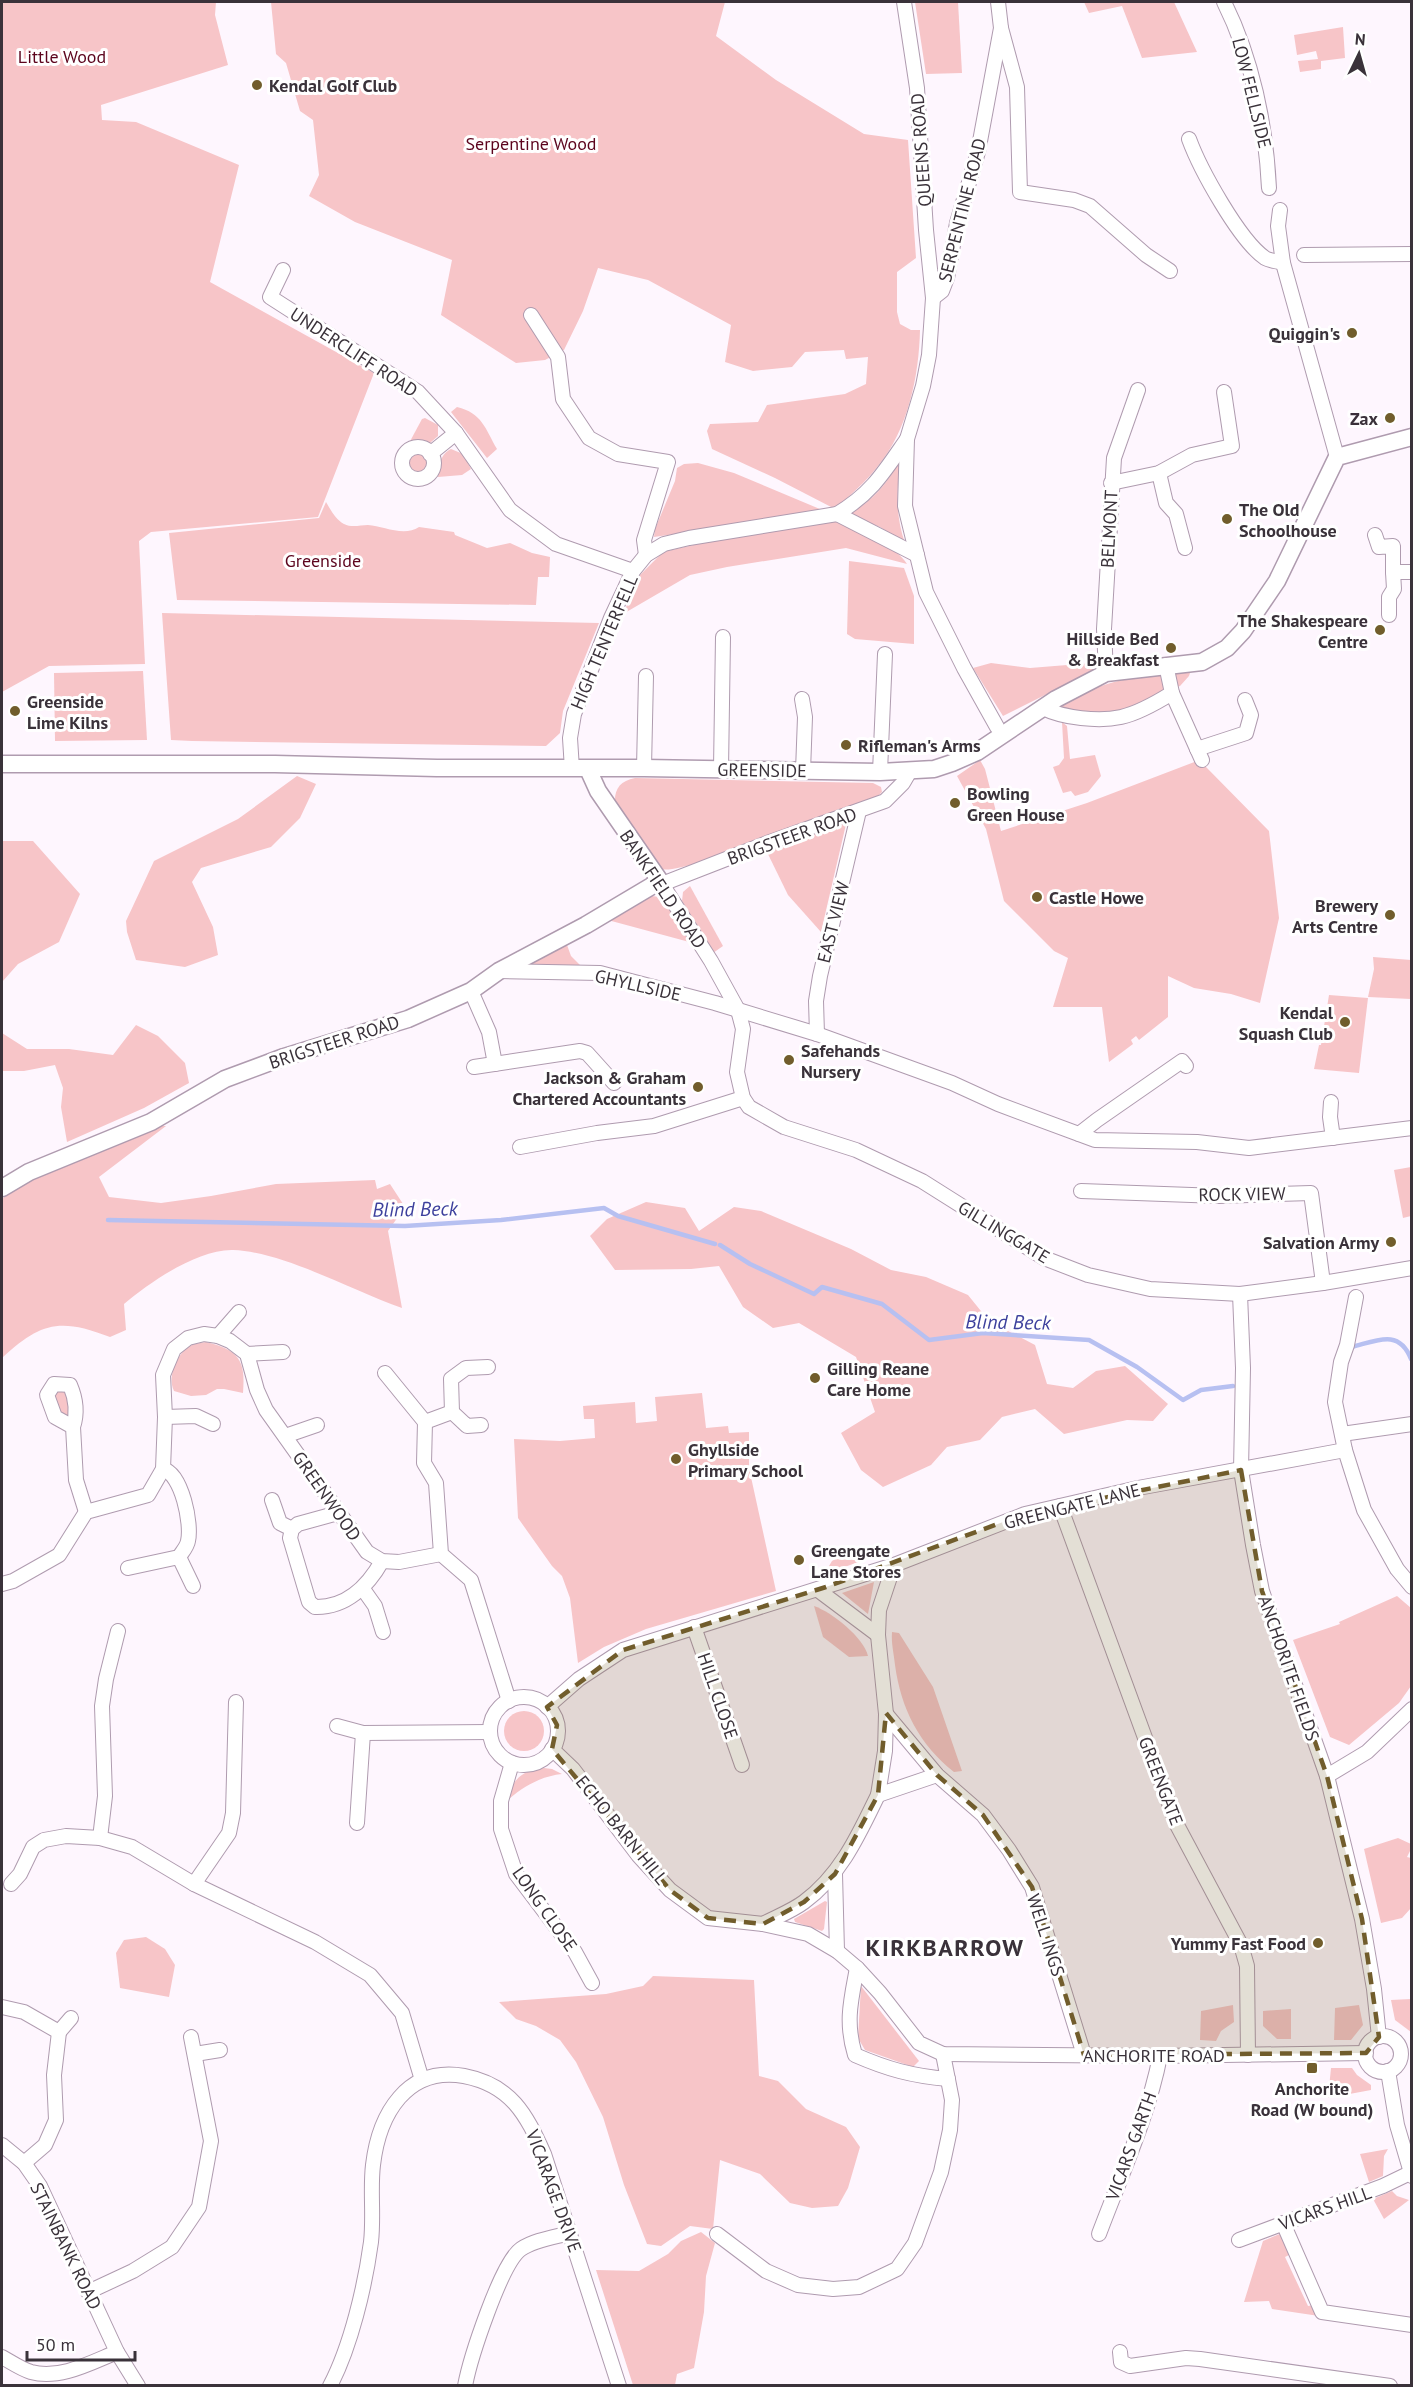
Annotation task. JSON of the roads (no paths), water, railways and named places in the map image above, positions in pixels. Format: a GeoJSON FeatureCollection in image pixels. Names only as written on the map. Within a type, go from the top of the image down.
{"type":"FeatureCollection","features":[{"type":"Feature","properties":{"kind":"street","name":"QUEENS ROAD"},"geometry":{"type":"LineString","coordinates":[[904,2],[917,88],[926,230],[933,298]]}},
{"type":"Feature","properties":{"kind":"street","name":"SERPENTINE ROAD"},"geometry":{"type":"LineString","coordinates":[[997,727],[926,592],[904,506],[907,439],[923,386],[929,355],[933,298],[942,291],[947,278],[957,223],[978,152],[1001,28],[998,2]]}},
{"type":"Feature","properties":{"kind":"street","name":"LOW FELLSIDE"},"geometry":{"type":"LineString","coordinates":[[1224,2],[1240,40],[1261,115],[1268,156],[1269,188]]}},
{"type":"Feature","properties":{"kind":"street"},"geometry":{"type":"LineString","coordinates":[[1001,28],[1017,87],[1020,192],[1074,200],[1090,206],[1146,255],[1170,271]]}},
{"type":"Feature","properties":{"kind":"street"},"geometry":{"type":"LineString","coordinates":[[1189,139],[1200,167],[1248,242],[1266,259],[1283,263]]}},
{"type":"Feature","properties":{"kind":"street"},"geometry":{"type":"LineString","coordinates":[[1106,673],[1202,662],[1227,648],[1243,631],[1277,581],[1337,457],[1283,263],[1278,226],[1280,210]]}},
{"type":"Feature","properties":{"kind":"street"},"geometry":{"type":"LineString","coordinates":[[1304,255],[1412,254]]}},
{"type":"Feature","properties":{"kind":"street","name":"UNDERCLIFF ROAD"},"geometry":{"type":"LineString","coordinates":[[283,270],[270,297],[418,392],[456,433],[510,510],[556,544],[633,571]]}},
{"type":"Feature","properties":{"kind":"street","name":"HIGH TENTERFELL"},"geometry":{"type":"LineString","coordinates":[[531,315],[558,357],[563,399],[589,438],[618,454],[668,462],[644,540],[646,555]]}},
{"type":"Feature","properties":{"kind":"street","name":"BELMONT"},"geometry":{"type":"LineString","coordinates":[[1106,673],[1104,628],[1111,483],[1114,458],[1138,390]]}},
{"type":"Feature","properties":{"kind":"street"},"geometry":{"type":"LineString","coordinates":[[1111,483],[1159,473],[1192,455],[1233,446],[1224,392]]}},
{"type":"Feature","properties":{"kind":"street"},"geometry":{"type":"LineString","coordinates":[[430,454],[456,433]]}},
{"type":"Feature","properties":{"kind":"street"},"geometry":{"type":"LineString","coordinates":[[1337,457],[1412,436]]}},
{"type":"Feature","properties":{"kind":"street","name":"HIGH TENTERFELL"},"geometry":{"type":"LineString","coordinates":[[580,769],[570,738],[574,714],[611,618],[633,571],[646,555],[664,544],[689,538],[837,514],[856,502],[873,487],[907,439]]}},
{"type":"Feature","properties":{"kind":"street"},"geometry":{"type":"LineString","coordinates":[[1159,473],[1166,503],[1176,514],[1185,548]]}},
{"type":"Feature","properties":{"kind":"street"},"geometry":{"type":"LineString","coordinates":[[837,514],[917,555]]}},
{"type":"Feature","properties":{"kind":"street"},"geometry":{"type":"LineString","coordinates":[[1375,535],[1379,547],[1393,546],[1394,589],[1389,597],[1389,615]]}},
{"type":"Feature","properties":{"kind":"street"},"geometry":{"type":"LineString","coordinates":[[1393,572],[1412,572]]}},
{"type":"Feature","properties":{"kind":"street"},"geometry":{"type":"LineString","coordinates":[[721,769],[723,637]]}},
{"type":"Feature","properties":{"kind":"street"},"geometry":{"type":"LineString","coordinates":[[880,772],[885,654]]}},
{"type":"Feature","properties":{"kind":"street"},"geometry":{"type":"LineString","coordinates":[[1166,665],[1172,693],[1200,755],[1246,733],[1251,715],[1245,700]]}},
{"type":"Feature","properties":{"kind":"street","name":"GREENSIDE"},"geometry":{"type":"LineString","coordinates":[[2,764],[275,764],[910,771],[934,769],[969,756],[1043,708],[1106,673]]}},
{"type":"Feature","properties":{"kind":"street"},"geometry":{"type":"LineString","coordinates":[[644,768],[646,676]]}},
{"type":"Feature","properties":{"kind":"street"},"geometry":{"type":"LineString","coordinates":[[1043,708],[1072,718],[1120,717],[1150,706],[1172,693]]}},
{"type":"Feature","properties":{"kind":"street"},"geometry":{"type":"LineString","coordinates":[[802,699],[805,717],[803,771]]}},
{"type":"Feature","properties":{"kind":"street","name":"BANKFIELD ROAD"},"geometry":{"type":"LineString","coordinates":[[580,769],[598,791],[661,883],[711,961],[738,1010]]}},
{"type":"Feature","properties":{"kind":"street","name":"BRIGSTEER ROAD"},"geometry":{"type":"LineString","coordinates":[[2,1188],[29,1172],[151,1122],[225,1079],[284,1057],[408,1019],[471,991],[499,971],[661,883],[885,801],[903,783],[910,771]]}},
{"type":"Feature","properties":{"kind":"street","name":"EAST VIEW"},"geometry":{"type":"LineString","coordinates":[[817,1034],[816,1001],[819,976],[859,812]]}},
{"type":"Feature","properties":{"kind":"street","name":"GHYLLSIDE"},"geometry":{"type":"LineString","coordinates":[[499,971],[600,973],[738,1010],[817,1034],[1095,1140],[1197,1142],[1249,1148],[1412,1128]]}},
{"type":"Feature","properties":{"kind":"street"},"geometry":{"type":"LineString","coordinates":[[471,991],[489,1032],[495,1064]]}},
{"type":"Feature","properties":{"kind":"street"},"geometry":{"type":"LineString","coordinates":[[520,1148],[597,1133],[654,1126],[743,1098],[736,1072],[742,1029],[738,1010]]}},
{"type":"Feature","properties":{"kind":"street"},"geometry":{"type":"LineString","coordinates":[[474,1067],[580,1051],[594,1059],[614,1083]]}},
{"type":"Feature","properties":{"kind":"street"},"geometry":{"type":"LineString","coordinates":[[1079,1134],[1182,1061],[1186,1066]]}},
{"type":"Feature","properties":{"kind":"street","name":"GILLINGGATE"},"geometry":{"type":"LineString","coordinates":[[743,1098],[748,1107],[784,1127],[856,1150],[922,1181],[1044,1258],[1088,1275],[1150,1289],[1240,1294],[1412,1268]]}},
{"type":"Feature","properties":{"kind":"street"},"geometry":{"type":"LineString","coordinates":[[1331,1102],[1330,1117],[1333,1138]]}},
{"type":"Feature","properties":{"kind":"street","name":"ROCK VIEW"},"geometry":{"type":"LineString","coordinates":[[1081,1191],[1219,1196],[1311,1193],[1323,1283]]}},
{"type":"Feature","properties":{"kind":"street","name":"ANCHORITE FIELDS"},"geometry":{"type":"LineString","coordinates":[[1240,1294],[1243,1368],[1241,1470],[1262,1592],[1327,1776],[1362,1919],[1379,2037]]}},
{"type":"Feature","properties":{"kind":"street"},"geometry":{"type":"LineString","coordinates":[[1356,1298],[1336,1387],[1335,1401],[1345,1450],[1364,1510],[1397,1569],[1412,1587]]}},
{"type":"Feature","properties":{"kind":"street"},"geometry":{"type":"LineString","coordinates":[[218,1336],[239,1312]]}},
{"type":"Feature","properties":{"kind":"street"},"geometry":{"type":"LineString","coordinates":[[2,1584],[13,1581],[59,1555],[86,1512],[148,1495],[163,1469],[165,1417],[162,1383],[174,1350],[188,1338],[204,1334],[218,1336],[230,1341],[247,1354],[283,1352]]}},
{"type":"Feature","properties":{"kind":"street","name":"GREENWOOD"},"geometry":{"type":"LineString","coordinates":[[247,1354],[257,1390],[266,1410],[367,1552],[382,1561]]}},
{"type":"Feature","properties":{"kind":"street"},"geometry":{"type":"LineString","coordinates":[[481,1425],[467,1426],[452,1412],[452,1379],[466,1368],[488,1367]]}},
{"type":"Feature","properties":{"kind":"street"},"geometry":{"type":"LineString","coordinates":[[385,1373],[425,1422],[424,1463],[436,1483],[441,1554],[471,1580],[509,1701]]}},
{"type":"Feature","properties":{"kind":"street"},"geometry":{"type":"LineString","coordinates":[[425,1422],[452,1412]]}},
{"type":"Feature","properties":{"kind":"street"},"geometry":{"type":"LineString","coordinates":[[165,1417],[196,1416],[213,1424]]}},
{"type":"Feature","properties":{"kind":"street"},"geometry":{"type":"LineString","coordinates":[[1342,1434],[1412,1424]]}},
{"type":"Feature","properties":{"kind":"street","name":"GREENWOOD"},"geometry":{"type":"LineString","coordinates":[[285,1437],[317,1425]]}},
{"type":"Feature","properties":{"kind":"street"},"geometry":{"type":"LineString","coordinates":[[73,1427],[76,1480],[86,1512]]}},
{"type":"Feature","properties":{"kind":"street","name":"GREENGATE LANE"},"geometry":{"type":"LineString","coordinates":[[547,1707],[579,1679],[623,1650],[894,1565],[1025,1514],[1138,1488],[1345,1450]]}},
{"type":"Feature","properties":{"kind":"street"},"geometry":{"type":"LineString","coordinates":[[128,1568],[179,1557],[188,1543],[188,1517],[173,1475],[163,1469]]}},
{"type":"Feature","properties":{"kind":"street"},"geometry":{"type":"LineString","coordinates":[[272,1500],[280,1523],[292,1529]]}},
{"type":"Feature","properties":{"kind":"street","name":"GREENGATE"},"geometry":{"type":"LineString","coordinates":[[1060,1506],[1177,1825],[1241,1945],[1247,1966],[1248,2055]]}},
{"type":"Feature","properties":{"kind":"street"},"geometry":{"type":"LineString","coordinates":[[338,1513],[298,1524],[292,1529],[290,1538],[309,1602],[315,1607],[336,1605],[363,1589],[373,1578],[382,1561],[399,1562],[441,1554]]}},
{"type":"Feature","properties":{"kind":"street"},"geometry":{"type":"LineString","coordinates":[[179,1557],[193,1586]]}},
{"type":"Feature","properties":{"kind":"street"},"geometry":{"type":"LineString","coordinates":[[763,1924],[804,1902],[835,1874],[852,1847],[878,1795],[885,1751],[886,1714],[878,1635],[879,1610],[894,1565]]}},
{"type":"Feature","properties":{"kind":"street"},"geometry":{"type":"LineString","coordinates":[[363,1589],[375,1606],[383,1632]]}},
{"type":"Feature","properties":{"kind":"street"},"geometry":{"type":"LineString","coordinates":[[818,1590],[878,1635]]}},
{"type":"Feature","properties":{"kind":"street","name":"HILL CLOSE"},"geometry":{"type":"LineString","coordinates":[[694,1627],[742,1765]]}},
{"type":"Feature","properties":{"kind":"street"},"geometry":{"type":"LineString","coordinates":[[99,1838],[105,1796],[102,1706],[118,1631]]}},
{"type":"Feature","properties":{"kind":"street"},"geometry":{"type":"LineString","coordinates":[[529,1698],[547,1707],[554,1715],[558,1735],[552,1749],[541,1760],[532,1764],[512,1763],[496,1751],[490,1732],[495,1714],[509,1701],[529,1698]]}},
{"type":"Feature","properties":{"kind":"street"},"geometry":{"type":"LineString","coordinates":[[195,1884],[228,1833],[233,1813],[236,1702]]}},
{"type":"Feature","properties":{"kind":"street"},"geometry":{"type":"LineString","coordinates":[[1327,1776],[1367,1752],[1412,1709]]}},
{"type":"Feature","properties":{"kind":"street","name":"WELL INGS"},"geometry":{"type":"LineString","coordinates":[[886,1714],[937,1775],[983,1815],[1009,1850],[1032,1887],[1084,2055]]}},
{"type":"Feature","properties":{"kind":"street"},"geometry":{"type":"LineString","coordinates":[[337,1726],[363,1732],[490,1732]]}},
{"type":"Feature","properties":{"kind":"street"},"geometry":{"type":"LineString","coordinates":[[357,1823],[363,1732]]}},
{"type":"Feature","properties":{"kind":"street","name":"ECHO BARN HILL"},"geometry":{"type":"LineString","coordinates":[[552,1749],[573,1769],[638,1855],[670,1890],[708,1918],[763,1924],[808,1934],[837,1951],[857,1968],[880,1993],[919,2043],[943,2054]]}},
{"type":"Feature","properties":{"kind":"street","name":"LONG CLOSE"},"geometry":{"type":"LineString","coordinates":[[512,1763],[501,1801],[501,1829],[516,1874],[575,1952],[592,1983]]}},
{"type":"Feature","properties":{"kind":"street"},"geometry":{"type":"LineString","coordinates":[[878,1795],[937,1775]]}},
{"type":"Feature","properties":{"kind":"street"},"geometry":{"type":"LineString","coordinates":[[11,1884],[26,1863],[33,1847],[44,1840],[66,1836],[99,1838],[132,1847],[195,1884],[315,1942],[370,1975],[402,2013],[422,2079],[403,2092],[382,2124],[373,2165],[371,2240],[365,2277],[345,2353],[330,2385]]}},
{"type":"Feature","properties":{"kind":"street"},"geometry":{"type":"LineString","coordinates":[[835,1874],[837,1951]]}},
{"type":"Feature","properties":{"kind":"street"},"geometry":{"type":"LineString","coordinates":[[857,1968],[849,2015],[849,2034],[855,2055],[881,2067],[911,2075],[948,2079]]}},
{"type":"Feature","properties":{"kind":"street"},"geometry":{"type":"LineString","coordinates":[[2,2007],[24,2012],[59,2032]]}},
{"type":"Feature","properties":{"kind":"street"},"geometry":{"type":"LineString","coordinates":[[24,2163],[45,2145],[56,2120],[54,2075],[59,2032],[71,2018]]}},
{"type":"Feature","properties":{"kind":"street"},"geometry":{"type":"LineString","coordinates":[[88,2292],[133,2271],[172,2247],[199,2207],[211,2141],[191,2037]]}},
{"type":"Feature","properties":{"kind":"street"},"geometry":{"type":"LineString","coordinates":[[1379,2037],[1392,2038],[1406,2054],[1398,2065],[1388,2071],[1372,2068],[1366,2053],[1370,2042],[1379,2037]]}},
{"type":"Feature","properties":{"kind":"street"},"geometry":{"type":"LineString","coordinates":[[195,2054],[220,2050]]}},
{"type":"Feature","properties":{"kind":"street","name":"ANCHORITE ROAD"},"geometry":{"type":"LineString","coordinates":[[943,2054],[1160,2056],[1366,2053]]}},
{"type":"Feature","properties":{"kind":"street"},"geometry":{"type":"LineString","coordinates":[[717,2234],[766,2271],[798,2285],[833,2289],[859,2287],[897,2269],[915,2243],[940,2172],[951,2130],[952,2100],[943,2054]]}},
{"type":"Feature","properties":{"kind":"street","name":"VICARS GARTH"},"geometry":{"type":"LineString","coordinates":[[1099,2234],[1136,2135],[1157,2073],[1160,2056]]}},
{"type":"Feature","properties":{"kind":"street"},"geometry":{"type":"LineString","coordinates":[[1388,2071],[1397,2125],[1411,2174]]}},
{"type":"Feature","properties":{"kind":"street","name":"VICARAGE DRIVE"},"geometry":{"type":"LineString","coordinates":[[422,2079],[449,2074],[474,2078],[498,2088],[514,2102],[528,2120],[544,2154],[620,2385]]}},
{"type":"Feature","properties":{"kind":"street","name":"STAINBANK ROAD"},"geometry":{"type":"LineString","coordinates":[[2,2145],[24,2163],[40,2186],[117,2352],[138,2385]]}},
{"type":"Feature","properties":{"kind":"street","name":"VICARS HILL"},"geometry":{"type":"LineString","coordinates":[[1239,2240],[1411,2174]]}},
{"type":"Feature","properties":{"kind":"street"},"geometry":{"type":"LineString","coordinates":[[1283,2223],[1322,2312],[1412,2325]]}},
{"type":"Feature","properties":{"kind":"street"},"geometry":{"type":"LineString","coordinates":[[465,2385],[475,2351],[504,2274],[521,2249],[570,2233]]}},
{"type":"Feature","properties":{"kind":"street"},"geometry":{"type":"LineString","coordinates":[[2,2357],[31,2379],[78,2368],[117,2352]]}},
{"type":"Feature","properties":{"kind":"street"},"geometry":{"type":"LineString","coordinates":[[1120,2352],[1121,2362],[1137,2366],[1186,2358],[1200,2359],[1390,2385]]}},
{"type":"Feature","properties":{"kind":"street"},"geometry":{"type":"LineString","coordinates":[[1137,2366],[1137,2381]]}},
{"type":"Feature","properties":{"kind":"waterway","name":"Blind Beck"},"geometry":{"type":"LineString","coordinates":[[108,1220],[405,1226],[501,1220],[604,1208],[618,1216],[715,1244]]}},
{"type":"Feature","properties":{"kind":"waterway","name":"Blind Beck"},"geometry":{"type":"LineString","coordinates":[[720,1245],[750,1264],[814,1294],[822,1287],[882,1304],[929,1340],[983,1333],[1089,1340],[1137,1367],[1183,1400],[1201,1390],[1233,1386]]}},
{"type":"Feature","properties":{"kind":"waterway","name":"Blind Beck"},"geometry":{"type":"LineString","coordinates":[[1352,1347],[1378,1340],[1393,1340],[1406,1349],[1411,1359]]}},
{"type":"Feature","properties":{"kind":"place","name":"Kendal Golf Club"},"geometry":{"type":"Point","coordinates":[257,85]}},
{"type":"Feature","properties":{"kind":"place","name":"Quiggin's"},"geometry":{"type":"Point","coordinates":[1352,333]}},
{"type":"Feature","properties":{"kind":"place","name":"Zax"},"geometry":{"type":"Point","coordinates":[1390,418]}},
{"type":"Feature","properties":{"kind":"place","name":"The Old Schoolhouse"},"geometry":{"type":"Point","coordinates":[1227,519]}},
{"type":"Feature","properties":{"kind":"place","name":"The Shakespeare Centre"},"geometry":{"type":"Point","coordinates":[1380,630]}},
{"type":"Feature","properties":{"kind":"place","name":"Hillside Bed & Breakfast"},"geometry":{"type":"Point","coordinates":[1171,648]}},
{"type":"Feature","properties":{"kind":"place","name":"Greenside Lime Kilns"},"geometry":{"type":"Point","coordinates":[15,711]}},
{"type":"Feature","properties":{"kind":"place","name":"Rifleman's Arms"},"geometry":{"type":"Point","coordinates":[846,745]}},
{"type":"Feature","properties":{"kind":"place","name":"Bowling Green House"},"geometry":{"type":"Point","coordinates":[955,803]}},
{"type":"Feature","properties":{"kind":"place","name":"Castle Howe"},"geometry":{"type":"Point","coordinates":[1037,897]}},
{"type":"Feature","properties":{"kind":"place","name":"Brewery Arts Centre"},"geometry":{"type":"Point","coordinates":[1390,915]}},
{"type":"Feature","properties":{"kind":"place","name":"Kendal Squash Club"},"geometry":{"type":"Point","coordinates":[1345,1022]}},
{"type":"Feature","properties":{"kind":"place","name":"Safehands Nursery"},"geometry":{"type":"Point","coordinates":[789,1060]}},
{"type":"Feature","properties":{"kind":"place","name":"Jackson & Graham Chartered Accountants"},"geometry":{"type":"Point","coordinates":[698,1087]}},
{"type":"Feature","properties":{"kind":"place","name":"Salvation Army"},"geometry":{"type":"Point","coordinates":[1391,1242]}},
{"type":"Feature","properties":{"kind":"place","name":"Gilling Reane Care Home"},"geometry":{"type":"Point","coordinates":[815,1378]}},
{"type":"Feature","properties":{"kind":"place","name":"Ghyllside Primary School"},"geometry":{"type":"Point","coordinates":[676,1459]}},
{"type":"Feature","properties":{"kind":"place","name":"Greengate Lane Stores"},"geometry":{"type":"Point","coordinates":[799,1560]}},
{"type":"Feature","properties":{"kind":"place","name":"Yummy Fast Food"},"geometry":{"type":"Point","coordinates":[1318,1943]}},
{"type":"Feature","properties":{"kind":"place","name":"Anchorite Road (W bound)"},"geometry":{"type":"Point","coordinates":[1312,2068]}},
{"type":"Feature","properties":{"kind":"district","name":"KIRKBARROW"},"geometry":{"type":"Point","coordinates":[945,1947]}},
{"type":"Feature","properties":{"kind":"park label","name":"Little Wood"},"geometry":{"type":"Point","coordinates":[62,56]}},
{"type":"Feature","properties":{"kind":"park label","name":"Serpentine Wood"},"geometry":{"type":"Point","coordinates":[531,143]}},
{"type":"Feature","properties":{"kind":"park label","name":"Greenside"},"geometry":{"type":"Point","coordinates":[323,560]}}]}
